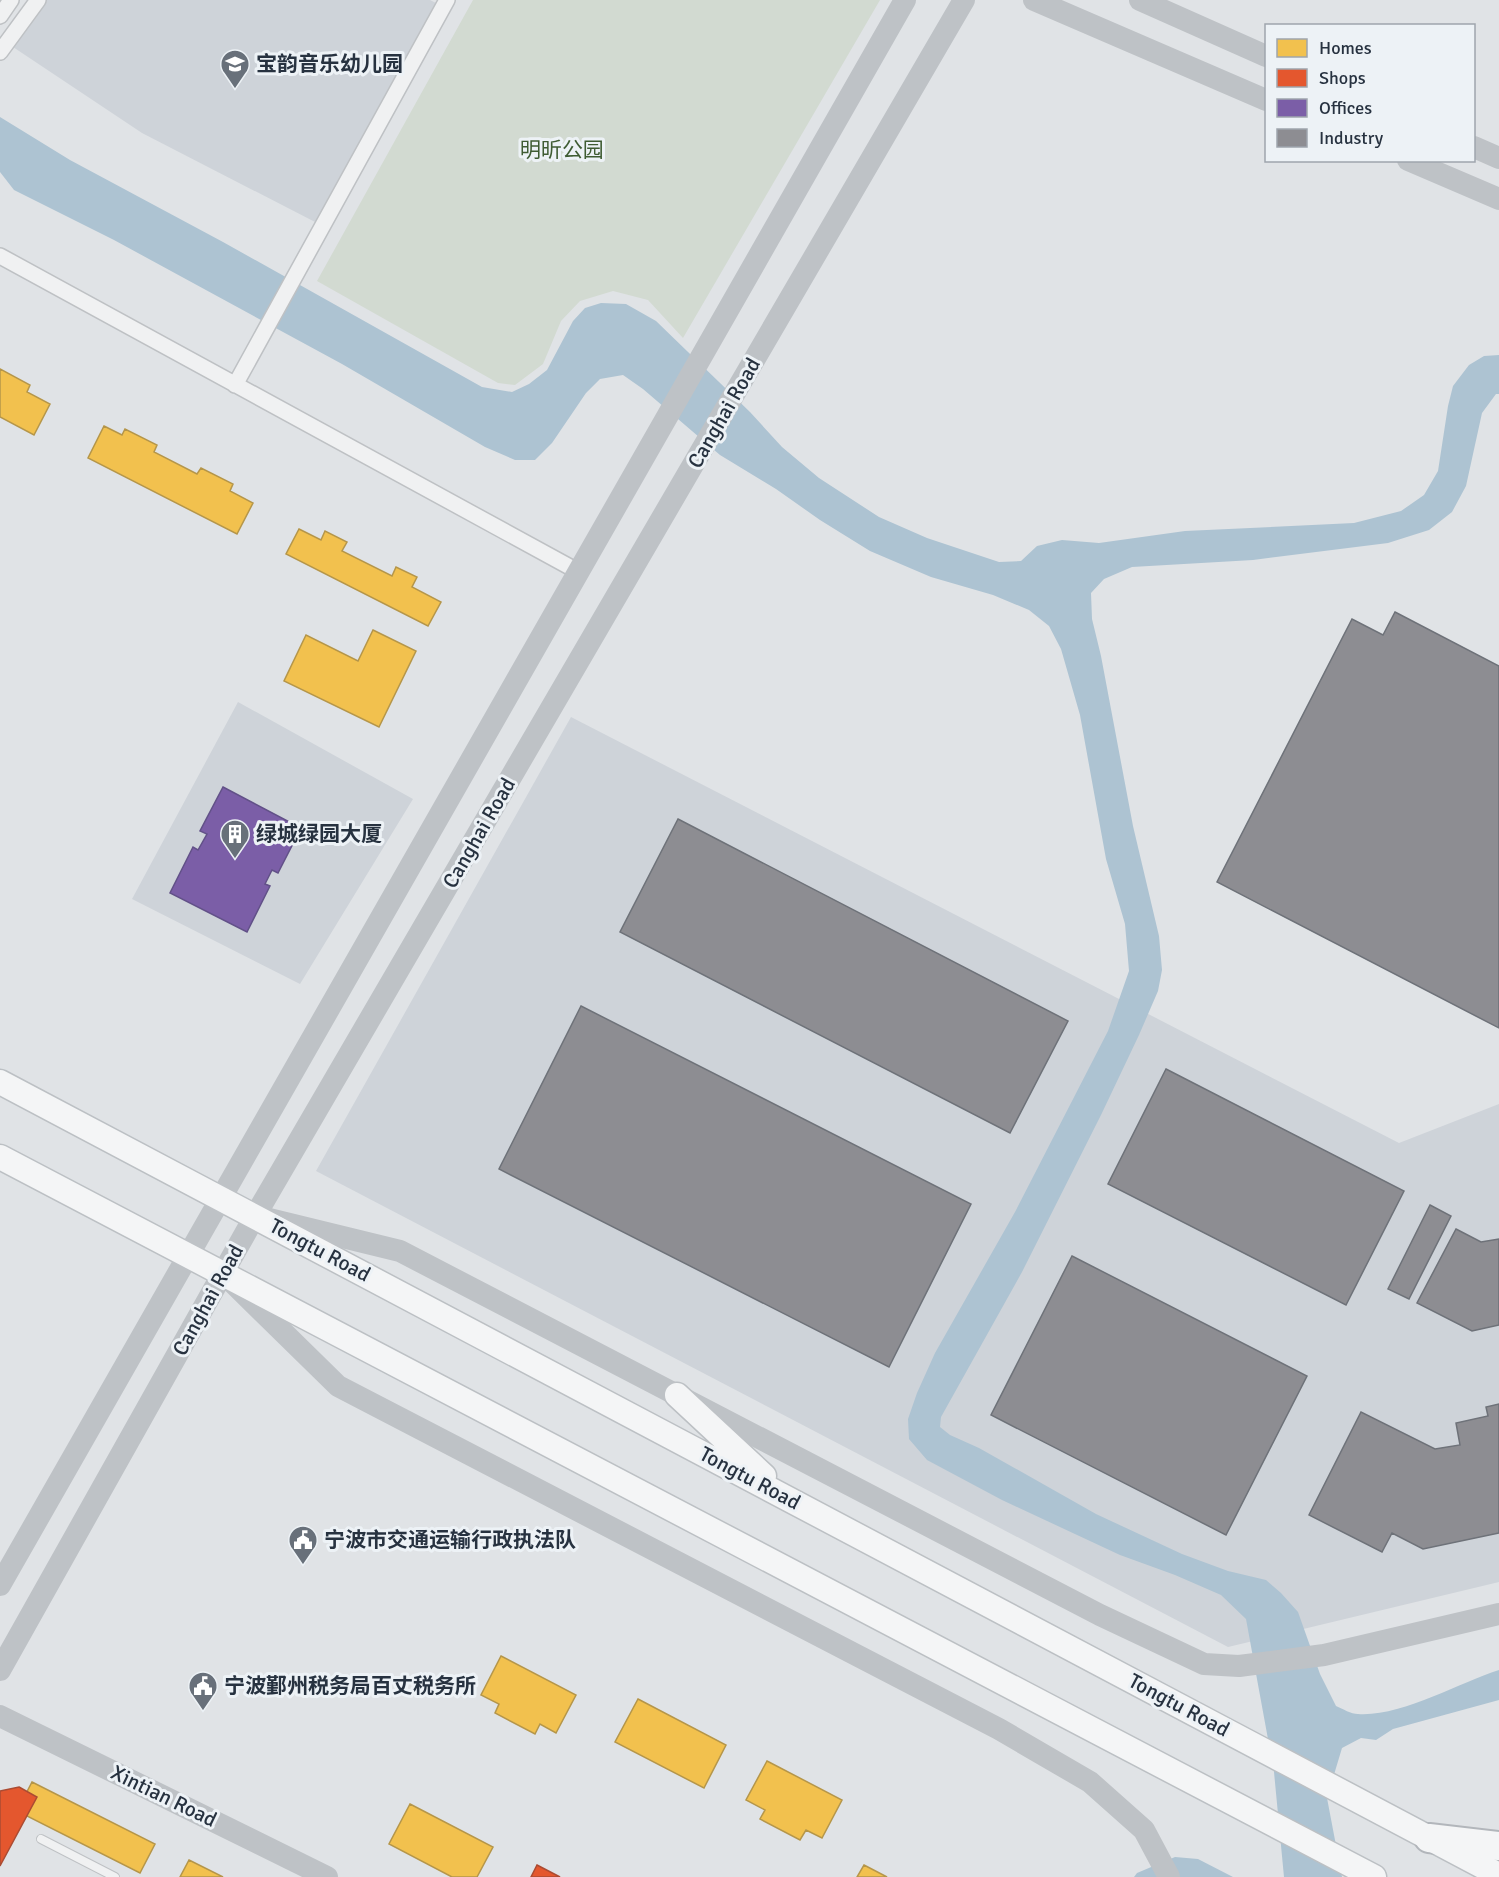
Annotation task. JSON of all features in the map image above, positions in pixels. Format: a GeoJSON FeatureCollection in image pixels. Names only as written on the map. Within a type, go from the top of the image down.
{"type":"FeatureCollection","features":[{"type":"Feature","properties":{"kind":"highway"},"geometry":{"type":"LineString","coordinates":[[1429,1838],[1499,1846]]}},
{"type":"Feature","properties":{"kind":"main road","name":"Canghai Road"},"geometry":{"type":"LineString","coordinates":[[0,1585],[905,0]]}},
{"type":"Feature","properties":{"kind":"main road","name":"Canghai Road"},"geometry":{"type":"LineString","coordinates":[[0,1670],[255,1216],[964,0]]}},
{"type":"Feature","properties":{"kind":"main road"},"geometry":{"type":"LineString","coordinates":[[1034,0],[1265,100]]}},
{"type":"Feature","properties":{"kind":"main road"},"geometry":{"type":"LineString","coordinates":[[1140,0],[1265,56]]}},
{"type":"Feature","properties":{"kind":"main road"},"geometry":{"type":"LineString","coordinates":[[1475,148],[1499,158]]}},
{"type":"Feature","properties":{"kind":"main road"},"geometry":{"type":"LineString","coordinates":[[1413,162],[1499,200]]}},
{"type":"Feature","properties":{"kind":"main road","name":"Tongtu Road"},"geometry":{"type":"LineString","coordinates":[[0,1082],[1499,1875]]}},
{"type":"Feature","properties":{"kind":"main road"},"geometry":{"type":"LineString","coordinates":[[0,1157],[1367,1873]]}},
{"type":"Feature","properties":{"kind":"main road"},"geometry":{"type":"LineString","coordinates":[[255,1216],[400,1251],[1100,1616],[1204,1664],[1239,1666],[1324,1655],[1499,1614]]}},
{"type":"Feature","properties":{"kind":"main road"},"geometry":{"type":"LineString","coordinates":[[224,1274],[338,1386],[999,1729],[1090,1782],[1144,1830],[1169,1877]]}},
{"type":"Feature","properties":{"kind":"main road"},"geometry":{"type":"LineString","coordinates":[[677,1395],[788,1498]]}},
{"type":"Feature","properties":{"kind":"main road","name":"Xintian Road"},"geometry":{"type":"LineString","coordinates":[[0,1716],[327,1877]]}},
{"type":"Feature","properties":{"kind":"street"},"geometry":{"type":"LineString","coordinates":[[0,16],[11,0]]}},
{"type":"Feature","properties":{"kind":"street"},"geometry":{"type":"LineString","coordinates":[[0,52],[38,0]]}},
{"type":"Feature","properties":{"kind":"street"},"geometry":{"type":"LineString","coordinates":[[235,385],[444,1]]}},
{"type":"Feature","properties":{"kind":"street"},"geometry":{"type":"LineString","coordinates":[[0,256],[579,572]]}},
{"type":"Feature","properties":{"kind":"lane"},"geometry":{"type":"LineString","coordinates":[[41,1839],[115,1877]]}},
{"type":"Feature","properties":{"kind":"shaded area","name":"宝韵音乐幼儿园"},"geometry":{"type":"Polygon","coordinates":[[[46,0],[430,0],[440,5],[317,223],[142,133],[13,47],[46,0]]]}},
{"type":"Feature","properties":{"kind":"shaded area"},"geometry":{"type":"Polygon","coordinates":[[[238,702],[413,799],[300,984],[132,899],[238,702]]]}},
{"type":"Feature","properties":{"kind":"shaded area"},"geometry":{"type":"Polygon","coordinates":[[[571,717],[1399,1143],[1499,1104],[1499,1582],[1228,1647],[316,1171],[571,717]]]}},
{"type":"Feature","properties":{"kind":"green space","name":"明昕公园"},"geometry":{"type":"Polygon","coordinates":[[[473,0],[880,0],[683,338],[648,300],[613,291],[580,301],[561,321],[543,364],[515,385],[498,383],[317,281],[473,0]]]}},
{"type":"Feature","properties":{"kind":"water"},"geometry":{"type":"Polygon","coordinates":[[[0,117],[70,160],[223,242],[482,387],[512,392],[529,384],[547,370],[573,321],[585,308],[601,303],[626,304],[656,321],[750,412],[782,447],[819,478],[879,517],[927,538],[999,562],[1021,561],[1037,546],[1062,540],[1099,543],[1185,531],[1354,523],[1401,511],[1424,495],[1438,471],[1453,386],[1469,365],[1484,356],[1499,355],[1499,394],[1496,394],[1482,413],[1466,486],[1452,512],[1429,530],[1388,543],[1253,560],[1132,567],[1104,579],[1091,593],[1092,619],[1133,826],[1159,936],[1162,970],[1158,991],[1101,1115],[1022,1272],[941,1417],[940,1427],[950,1435],[979,1448],[1096,1514],[1182,1554],[1228,1571],[1266,1580],[1298,1612],[1320,1674],[1336,1706],[1347,1711],[1358,1714],[1375,1714],[1411,1705],[1499,1670],[1499,1700],[1393,1729],[1376,1740],[1361,1738],[1342,1748],[1327,1798],[1342,1877],[1284,1877],[1274,1772],[1246,1619],[1221,1595],[1120,1555],[1002,1500],[927,1460],[909,1439],[908,1419],[935,1353],[1015,1212],[1108,1031],[1129,971],[1125,924],[1106,859],[1080,715],[1061,649],[1049,626],[1029,610],[993,595],[931,577],[870,551],[720,455],[643,389],[623,375],[600,379],[586,393],[552,443],[535,460],[515,460],[485,447],[342,364],[114,240],[14,190],[0,172],[0,117]]]}},
{"type":"Feature","properties":{"kind":"water"},"geometry":{"type":"Polygon","coordinates":[[[1175,1857],[1198,1859],[1233,1877],[1134,1877],[1137,1873],[1175,1857]]]}},
{"type":"Feature","properties":{"kind":"building: Homes"},"geometry":{"type":"Polygon","coordinates":[[[0,369],[30,385],[27,392],[50,404],[34,435],[0,417],[0,369]]]}},
{"type":"Feature","properties":{"kind":"building: Homes"},"geometry":{"type":"Polygon","coordinates":[[[104,426],[122,435],[125,429],[157,445],[154,452],[197,474],[201,468],[233,484],[230,491],[253,503],[237,534],[88,458],[104,426]]]}},
{"type":"Feature","properties":{"kind":"building: Homes"},"geometry":{"type":"Polygon","coordinates":[[[299,529],[321,540],[325,531],[347,542],[342,551],[392,576],[396,567],[417,577],[412,587],[441,602],[428,626],[286,554],[299,529]]]}},
{"type":"Feature","properties":{"kind":"building: Homes"},"geometry":{"type":"Polygon","coordinates":[[[373,630],[416,651],[379,727],[284,681],[306,635],[358,661],[373,630]]]}},
{"type":"Feature","properties":{"kind":"building: Homes"},"geometry":{"type":"Polygon","coordinates":[[[501,1656],[576,1695],[556,1733],[540,1724],[535,1734],[495,1713],[499,1704],[481,1695],[501,1656]]]}},
{"type":"Feature","properties":{"kind":"building: Homes"},"geometry":{"type":"Polygon","coordinates":[[[638,1699],[726,1745],[704,1788],[615,1742],[638,1699]]]}},
{"type":"Feature","properties":{"kind":"building: Homes"},"geometry":{"type":"Polygon","coordinates":[[[767,1761],[842,1800],[822,1838],[806,1830],[800,1840],[760,1819],[765,1810],[746,1800],[767,1761]]]}},
{"type":"Feature","properties":{"kind":"building: Homes"},"geometry":{"type":"Polygon","coordinates":[[[32,1782],[155,1844],[140,1873],[17,1811],[32,1782]]]}},
{"type":"Feature","properties":{"kind":"building: Homes"},"geometry":{"type":"Polygon","coordinates":[[[410,1804],[493,1847],[477,1877],[452,1877],[389,1844],[410,1804]]]}},
{"type":"Feature","properties":{"kind":"building: Homes"},"geometry":{"type":"Polygon","coordinates":[[[189,1860],[223,1877],[180,1877],[189,1860]]]}},
{"type":"Feature","properties":{"kind":"building: Homes"},"geometry":{"type":"Polygon","coordinates":[[[864,1865],[887,1877],[857,1877],[864,1865]]]}},
{"type":"Feature","properties":{"kind":"building: Homes"},"geometry":{"type":"Polygon","coordinates":[[[540,1868],[558,1877],[535,1877],[540,1868]]]}},
{"type":"Feature","properties":{"kind":"building: Shops"},"geometry":{"type":"Polygon","coordinates":[[[19,1787],[37,1797],[0,1866],[0,1791],[19,1787]]]}},
{"type":"Feature","properties":{"kind":"building: Shops"},"geometry":{"type":"Polygon","coordinates":[[[537,1865],[560,1877],[531,1877],[537,1865]]]}},
{"type":"Feature","properties":{"kind":"building: Offices","name":"绿城绿园大厦"},"geometry":{"type":"Polygon","coordinates":[[[223,787],[301,828],[278,873],[272,870],[265,884],[270,886],[247,932],[170,893],[193,847],[198,850],[207,834],[200,831],[223,787]]]}},
{"type":"Feature","properties":{"kind":"building: Industry"},"geometry":{"type":"Polygon","coordinates":[[[1395,612],[1499,666],[1499,1028],[1217,882],[1352,619],[1383,635],[1395,612]]]}},
{"type":"Feature","properties":{"kind":"building: Industry"},"geometry":{"type":"Polygon","coordinates":[[[678,819],[1068,1021],[1010,1133],[620,932],[678,819]]]}},
{"type":"Feature","properties":{"kind":"building: Industry"},"geometry":{"type":"Polygon","coordinates":[[[581,1006],[971,1204],[889,1367],[499,1169],[581,1006]]]}},
{"type":"Feature","properties":{"kind":"building: Industry"},"geometry":{"type":"Polygon","coordinates":[[[1166,1069],[1404,1191],[1346,1305],[1108,1184],[1166,1069]]]}},
{"type":"Feature","properties":{"kind":"building: Industry"},"geometry":{"type":"Polygon","coordinates":[[[1430,1205],[1451,1216],[1409,1299],[1388,1289],[1430,1205]]]}},
{"type":"Feature","properties":{"kind":"building: Industry"},"geometry":{"type":"Polygon","coordinates":[[[1456,1229],[1481,1242],[1499,1239],[1499,1325],[1472,1331],[1417,1303],[1456,1229]]]}},
{"type":"Feature","properties":{"kind":"building: Industry"},"geometry":{"type":"Polygon","coordinates":[[[1072,1256],[1307,1376],[1226,1535],[991,1415],[1072,1256]]]}},
{"type":"Feature","properties":{"kind":"building: Industry"},"geometry":{"type":"Polygon","coordinates":[[[1499,1404],[1499,1533],[1423,1549],[1392,1533],[1382,1552],[1309,1515],[1361,1412],[1435,1449],[1460,1445],[1456,1423],[1488,1416],[1486,1407],[1499,1404]]]}},
{"type":"Feature","properties":{"kind":"place","name":"宝韵音乐幼儿园"},"geometry":{"type":"Point","coordinates":[235,90]}},
{"type":"Feature","properties":{"kind":"place","name":"绿城绿园大厦"},"geometry":{"type":"Point","coordinates":[235,860]}},
{"type":"Feature","properties":{"kind":"place","name":"宁波市交通运输行政执法队"},"geometry":{"type":"Point","coordinates":[303,1566]}},
{"type":"Feature","properties":{"kind":"place","name":"宁波鄞州税务局百丈税务所"},"geometry":{"type":"Point","coordinates":[203,1712]}}]}
